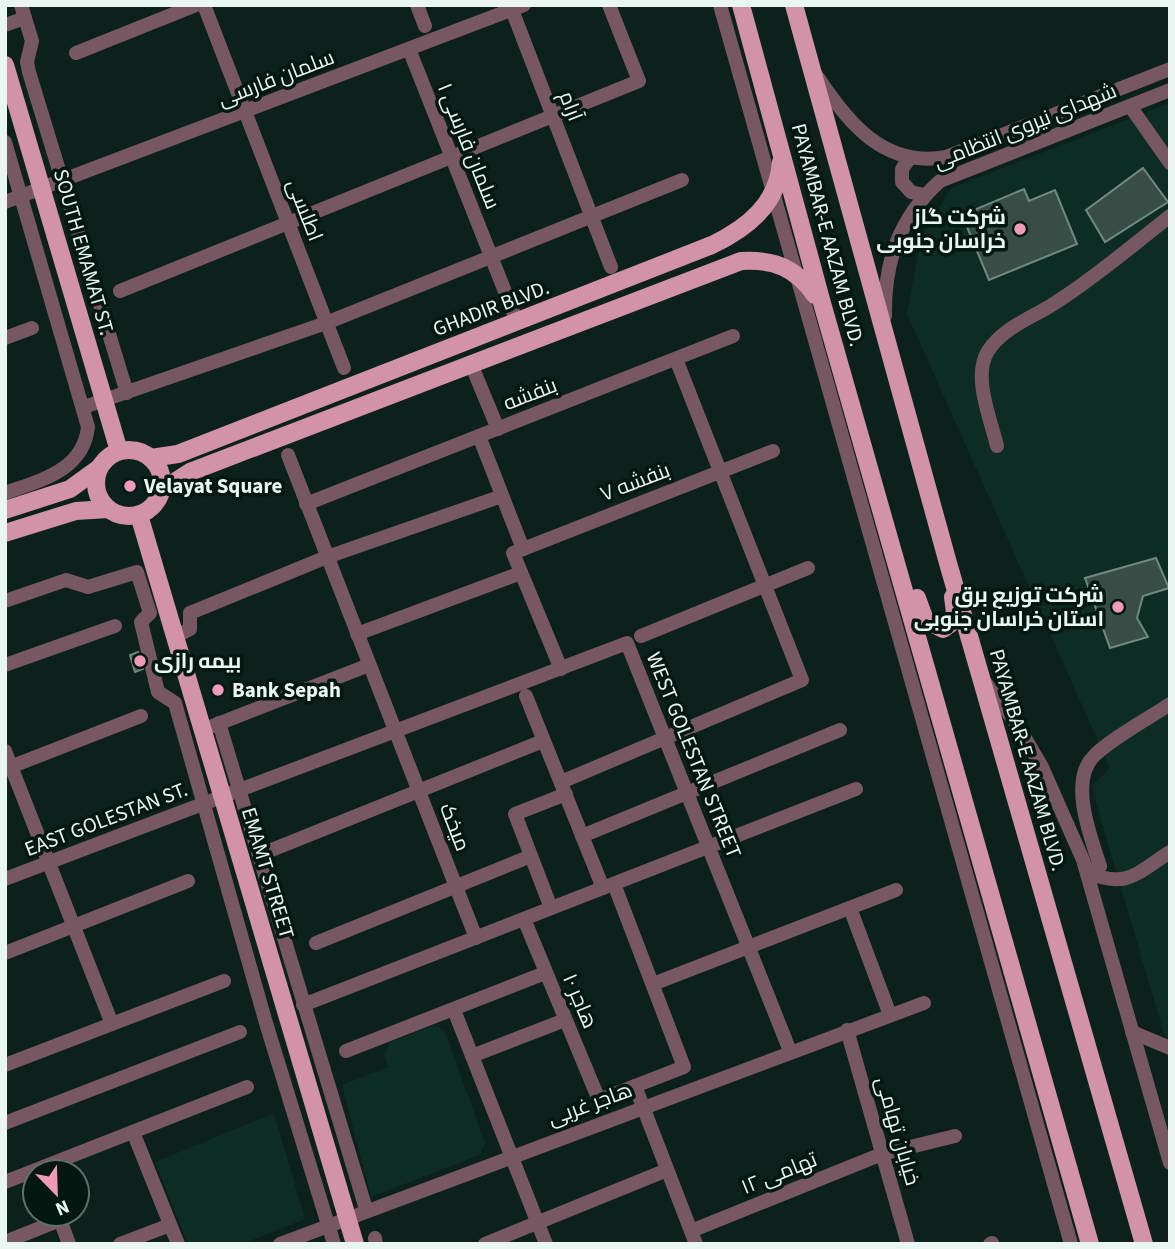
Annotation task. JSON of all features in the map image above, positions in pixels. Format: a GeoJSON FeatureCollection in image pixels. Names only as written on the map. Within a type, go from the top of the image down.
{"type":"FeatureCollection","features":[{"type":"Feature","properties":{"kind":"main road","name":"PAYAMBAR-E AAZAM BLVD."},"geometry":{"type":"LineString","coordinates":[[741,5],[822,303],[1090,1244]]}},
{"type":"Feature","properties":{"kind":"main road","name":"PAYAMBAR-E AAZAM BLVD."},"geometry":{"type":"LineString","coordinates":[[794,5],[948,563],[1144,1244]]}},
{"type":"Feature","properties":{"kind":"main road","name":"SOUTH EMAMAT ST."},"geometry":{"type":"LineString","coordinates":[[5,65],[119,451]]}},
{"type":"Feature","properties":{"kind":"main road","name":"GHADIR BLVD."},"geometry":{"type":"LineString","coordinates":[[151,458],[178,454],[712,245],[752,221],[765,207],[782,164],[776,134]]}},
{"type":"Feature","properties":{"kind":"main road"},"geometry":{"type":"LineString","coordinates":[[712,245],[721,246],[727,252],[727,261],[722,268]]}},
{"type":"Feature","properties":{"kind":"main road"},"geometry":{"type":"LineString","coordinates":[[99,468],[97,493],[108,509],[122,516],[139,515],[154,505],[162,490],[190,472],[741,261],[764,260],[795,273],[804,278],[822,303]]}},
{"type":"Feature","properties":{"kind":"main road"},"geometry":{"type":"LineString","coordinates":[[5,510],[70,489],[119,451],[136,450],[151,458],[161,472],[162,490]]}},
{"type":"Feature","properties":{"kind":"main road"},"geometry":{"type":"LineString","coordinates":[[5,533],[76,511],[108,509]]}},
{"type":"Feature","properties":{"kind":"main road"},"geometry":{"type":"LineString","coordinates":[[882,510],[925,620],[943,629],[950,624],[955,612],[948,563]]}},
{"type":"Feature","properties":{"kind":"main road","name":"EMAMT STREET"},"geometry":{"type":"LineString","coordinates":[[139,515],[202,731],[230,794],[355,1244]]}},
{"type":"Feature","properties":{"kind":"street"},"geometry":{"type":"LineString","coordinates":[[76,54],[196,5]]}},
{"type":"Feature","properties":{"kind":"street","name":"اطلسی"},"geometry":{"type":"LineString","coordinates":[[204,5],[344,368]]}},
{"type":"Feature","properties":{"kind":"street"},"geometry":{"type":"LineString","coordinates":[[418,5],[425,26]]}},
{"type":"Feature","properties":{"kind":"street"},"geometry":{"type":"LineString","coordinates":[[120,290],[451,158],[551,114],[639,81],[609,5]]}},
{"type":"Feature","properties":{"kind":"street"},"geometry":{"type":"LineString","coordinates":[[720,5],[1070,1244]]}},
{"type":"Feature","properties":{"kind":"street","name":"سلمان فارسی"},"geometry":{"type":"LineString","coordinates":[[5,202],[518,7]]}},
{"type":"Feature","properties":{"kind":"street","name":"آرام"},"geometry":{"type":"LineString","coordinates":[[518,7],[551,114],[611,267]]}},
{"type":"Feature","properties":{"kind":"street"},"geometry":{"type":"LineString","coordinates":[[5,25],[23,12],[32,41],[27,62],[127,393]]}},
{"type":"Feature","properties":{"kind":"street","name":"سلمان فارسی ۱"},"geometry":{"type":"LineString","coordinates":[[408,49],[517,322]]}},
{"type":"Feature","properties":{"kind":"street","name":"شهدای نیروی انتظامی"},"geometry":{"type":"LineString","coordinates":[[813,69],[855,127],[883,147],[909,159],[926,160],[946,157],[1170,69]]}},
{"type":"Feature","properties":{"kind":"street","name":"شهدای نیروی انتظامی"},"geometry":{"type":"LineString","coordinates":[[885,339],[884,282],[891,251],[903,225],[924,195],[940,181],[1170,90]]}},
{"type":"Feature","properties":{"kind":"street"},"geometry":{"type":"LineString","coordinates":[[1130,106],[1170,163]]}},
{"type":"Feature","properties":{"kind":"street"},"geometry":{"type":"LineString","coordinates":[[5,142],[88,427],[86,440],[73,461],[62,471],[5,493]]}},
{"type":"Feature","properties":{"kind":"street"},"geometry":{"type":"LineString","coordinates":[[909,159],[902,169],[902,182],[911,192],[924,195]]}},
{"type":"Feature","properties":{"kind":"street"},"geometry":{"type":"LineString","coordinates":[[84,407],[326,323],[682,180]]}},
{"type":"Feature","properties":{"kind":"street"},"geometry":{"type":"LineString","coordinates":[[997,446],[981,375],[988,351],[1019,322],[1074,290],[1170,216]]}},
{"type":"Feature","properties":{"kind":"street"},"geometry":{"type":"LineString","coordinates":[[5,338],[32,328]]}},
{"type":"Feature","properties":{"kind":"street","name":"بنفشه"},"geometry":{"type":"LineString","coordinates":[[306,504],[733,336]]}},
{"type":"Feature","properties":{"kind":"street"},"geometry":{"type":"LineString","coordinates":[[551,908],[515,814],[664,738],[802,680],[676,359]]}},
{"type":"Feature","properties":{"kind":"street"},"geometry":{"type":"LineString","coordinates":[[471,365],[498,429]]}},
{"type":"Feature","properties":{"kind":"street"},"geometry":{"type":"LineString","coordinates":[[479,436],[502,496],[518,551],[521,573],[561,668]]}},
{"type":"Feature","properties":{"kind":"street","name":"بنفشه ۷"},"geometry":{"type":"LineString","coordinates":[[518,551],[773,451]]}},
{"type":"Feature","properties":{"kind":"street"},"geometry":{"type":"LineString","coordinates":[[288,455],[395,732]]}},
{"type":"Feature","properties":{"kind":"street"},"geometry":{"type":"LineString","coordinates":[[176,636],[190,629],[190,613],[327,557],[502,496]]}},
{"type":"Feature","properties":{"kind":"street"},"geometry":{"type":"LineString","coordinates":[[641,636],[808,568]]}},
{"type":"Feature","properties":{"kind":"street"},"geometry":{"type":"LineString","coordinates":[[5,601],[66,580],[88,587],[137,572],[150,613],[141,622],[158,692],[175,703],[266,1023],[334,1244]]}},
{"type":"Feature","properties":{"kind":"street"},"geometry":{"type":"LineString","coordinates":[[357,635],[521,573]]}},
{"type":"Feature","properties":{"kind":"street"},"geometry":{"type":"LineString","coordinates":[[5,665],[115,626]]}},
{"type":"Feature","properties":{"kind":"street","name":"WEST GOLESTAN STREET"},"geometry":{"type":"LineString","coordinates":[[230,794],[626,643],[790,1051]]}},
{"type":"Feature","properties":{"kind":"street"},"geometry":{"type":"LineString","coordinates":[[202,731],[369,665]]}},
{"type":"Feature","properties":{"kind":"street"},"geometry":{"type":"LineString","coordinates":[[980,676],[1018,726],[1042,767],[1087,873],[1170,1163]]}},
{"type":"Feature","properties":{"kind":"street"},"geometry":{"type":"LineString","coordinates":[[175,703],[192,696]]}},
{"type":"Feature","properties":{"kind":"street"},"geometry":{"type":"LineString","coordinates":[[526,696],[582,836],[609,886],[653,984],[684,1067],[635,1086],[693,1237]]}},
{"type":"Feature","properties":{"kind":"street"},"geometry":{"type":"LineString","coordinates":[[1087,873],[1100,866],[1087,827],[1081,787],[1092,758],[1170,704]]}},
{"type":"Feature","properties":{"kind":"street"},"geometry":{"type":"LineString","coordinates":[[8,767],[141,716]]}},
{"type":"Feature","properties":{"kind":"street"},"geometry":{"type":"LineString","coordinates":[[219,723],[230,794],[259,855],[366,1209]]}},
{"type":"Feature","properties":{"kind":"street"},"geometry":{"type":"LineString","coordinates":[[582,836],[841,730]]}},
{"type":"Feature","properties":{"kind":"street","name":"میخک"},"geometry":{"type":"LineString","coordinates":[[395,732],[476,938]]}},
{"type":"Feature","properties":{"kind":"street"},"geometry":{"type":"LineString","coordinates":[[259,855],[543,740]]}},
{"type":"Feature","properties":{"kind":"street"},"geometry":{"type":"LineString","coordinates":[[5,751],[8,767],[112,1024]]}},
{"type":"Feature","properties":{"kind":"street"},"geometry":{"type":"LineString","coordinates":[[303,1005],[856,789]]}},
{"type":"Feature","properties":{"kind":"street","name":"EAST GOLESTAN ST."},"geometry":{"type":"LineString","coordinates":[[5,879],[230,794]]}},
{"type":"Feature","properties":{"kind":"street"},"geometry":{"type":"LineString","coordinates":[[1087,873],[1111,882],[1131,878],[1170,852]]}},
{"type":"Feature","properties":{"kind":"street"},"geometry":{"type":"LineString","coordinates":[[316,943],[531,856]]}},
{"type":"Feature","properties":{"kind":"street"},"geometry":{"type":"LineString","coordinates":[[5,954],[188,881]]}},
{"type":"Feature","properties":{"kind":"street"},"geometry":{"type":"LineString","coordinates":[[653,984],[896,890]]}},
{"type":"Feature","properties":{"kind":"street"},"geometry":{"type":"LineString","coordinates":[[849,908],[890,1015]]}},
{"type":"Feature","properties":{"kind":"street","name":"هاجر ۱۰"},"geometry":{"type":"LineString","coordinates":[[524,919],[599,1100],[635,1086]]}},
{"type":"Feature","properties":{"kind":"street"},"geometry":{"type":"LineString","coordinates":[[346,1051],[545,973]]}},
{"type":"Feature","properties":{"kind":"street"},"geometry":{"type":"LineString","coordinates":[[5,1065],[224,981]]}},
{"type":"Feature","properties":{"kind":"street","name":"هاجر غربی"},"geometry":{"type":"LineString","coordinates":[[280,1244],[366,1209],[923,1003]]}},
{"type":"Feature","properties":{"kind":"street"},"geometry":{"type":"LineString","coordinates":[[454,1010],[546,1244]]}},
{"type":"Feature","properties":{"kind":"street"},"geometry":{"type":"LineString","coordinates":[[472,1056],[565,1020]]}},
{"type":"Feature","properties":{"kind":"street","name":"خیابان تهامی"},"geometry":{"type":"LineString","coordinates":[[847,1030],[908,1244]]}},
{"type":"Feature","properties":{"kind":"street"},"geometry":{"type":"LineString","coordinates":[[5,1122],[240,1032]]}},
{"type":"Feature","properties":{"kind":"street"},"geometry":{"type":"LineString","coordinates":[[1132,1032],[1170,1048]]}},
{"type":"Feature","properties":{"kind":"street"},"geometry":{"type":"LineString","coordinates":[[70,1158],[247,1087]]}},
{"type":"Feature","properties":{"kind":"street"},"geometry":{"type":"LineString","coordinates":[[133,1132],[178,1244]]}},
{"type":"Feature","properties":{"kind":"street","name":"تهامی ۱۲"},"geometry":{"type":"LineString","coordinates":[[693,1237],[882,1154],[955,1136]]}},
{"type":"Feature","properties":{"kind":"street"},"geometry":{"type":"LineString","coordinates":[[485,1244],[667,1170]]}},
{"type":"Feature","properties":{"kind":"street"},"geometry":{"type":"LineString","coordinates":[[120,1244],[170,1225]]}},
{"type":"Feature","properties":{"kind":"street"},"geometry":{"type":"LineString","coordinates":[[5,1242],[35,1228]]}},
{"type":"Feature","properties":{"kind":"shaded area"},"geometry":{"type":"Polygon","coordinates":[[[1170,103],[1170,1054],[1091,786],[1110,768],[907,314],[921,238],[951,188],[1170,103]]]}},
{"type":"Feature","properties":{"kind":"shaded area"},"geometry":{"type":"Polygon","coordinates":[[[434,1025],[445,1031],[485,1143],[480,1155],[371,1197],[342,1085],[388,1067],[384,1054],[390,1042],[434,1025]]]}},
{"type":"Feature","properties":{"kind":"shaded area"},"geometry":{"type":"Polygon","coordinates":[[[274,1113],[305,1219],[242,1244],[188,1244],[155,1162],[274,1113]]]}},
{"type":"Feature","properties":{"kind":"building"},"geometry":{"type":"Polygon","coordinates":[[[1143,168],[1168,202],[1105,242],[1086,210],[1143,168]]]}},
{"type":"Feature","properties":{"kind":"building","name":"شرکت گاز خراسان جنوبی"},"geometry":{"type":"Polygon","coordinates":[[[1024,189],[1029,201],[1055,190],[1077,244],[989,280],[962,215],[1024,189]]]}},
{"type":"Feature","properties":{"kind":"building","name":"شرکت توزیع برق استان خراسان جنوبی"},"geometry":{"type":"Polygon","coordinates":[[[1156,558],[1169,588],[1143,596],[1137,618],[1148,637],[1110,648],[1085,578],[1156,558]]]}},
{"type":"Feature","properties":{"kind":"building"},"geometry":{"type":"Polygon","coordinates":[[[138,652],[143,669],[135,672],[130,655],[138,652]]]}},
{"type":"Feature","properties":{"kind":"place","name":"شرکت گاز خراسان جنوبی"},"geometry":{"type":"Point","coordinates":[1020,229]}},
{"type":"Feature","properties":{"kind":"place","name":"Velayat Square"},"geometry":{"type":"Point","coordinates":[130,486]}},
{"type":"Feature","properties":{"kind":"place","name":"شرکت توزیع برق استان خراسان جنوبی"},"geometry":{"type":"Point","coordinates":[1118,607]}},
{"type":"Feature","properties":{"kind":"place","name":"بیمه رازی"},"geometry":{"type":"Point","coordinates":[140,661]}},
{"type":"Feature","properties":{"kind":"place","name":"Bank Sepah"},"geometry":{"type":"Point","coordinates":[218,690]}}]}
